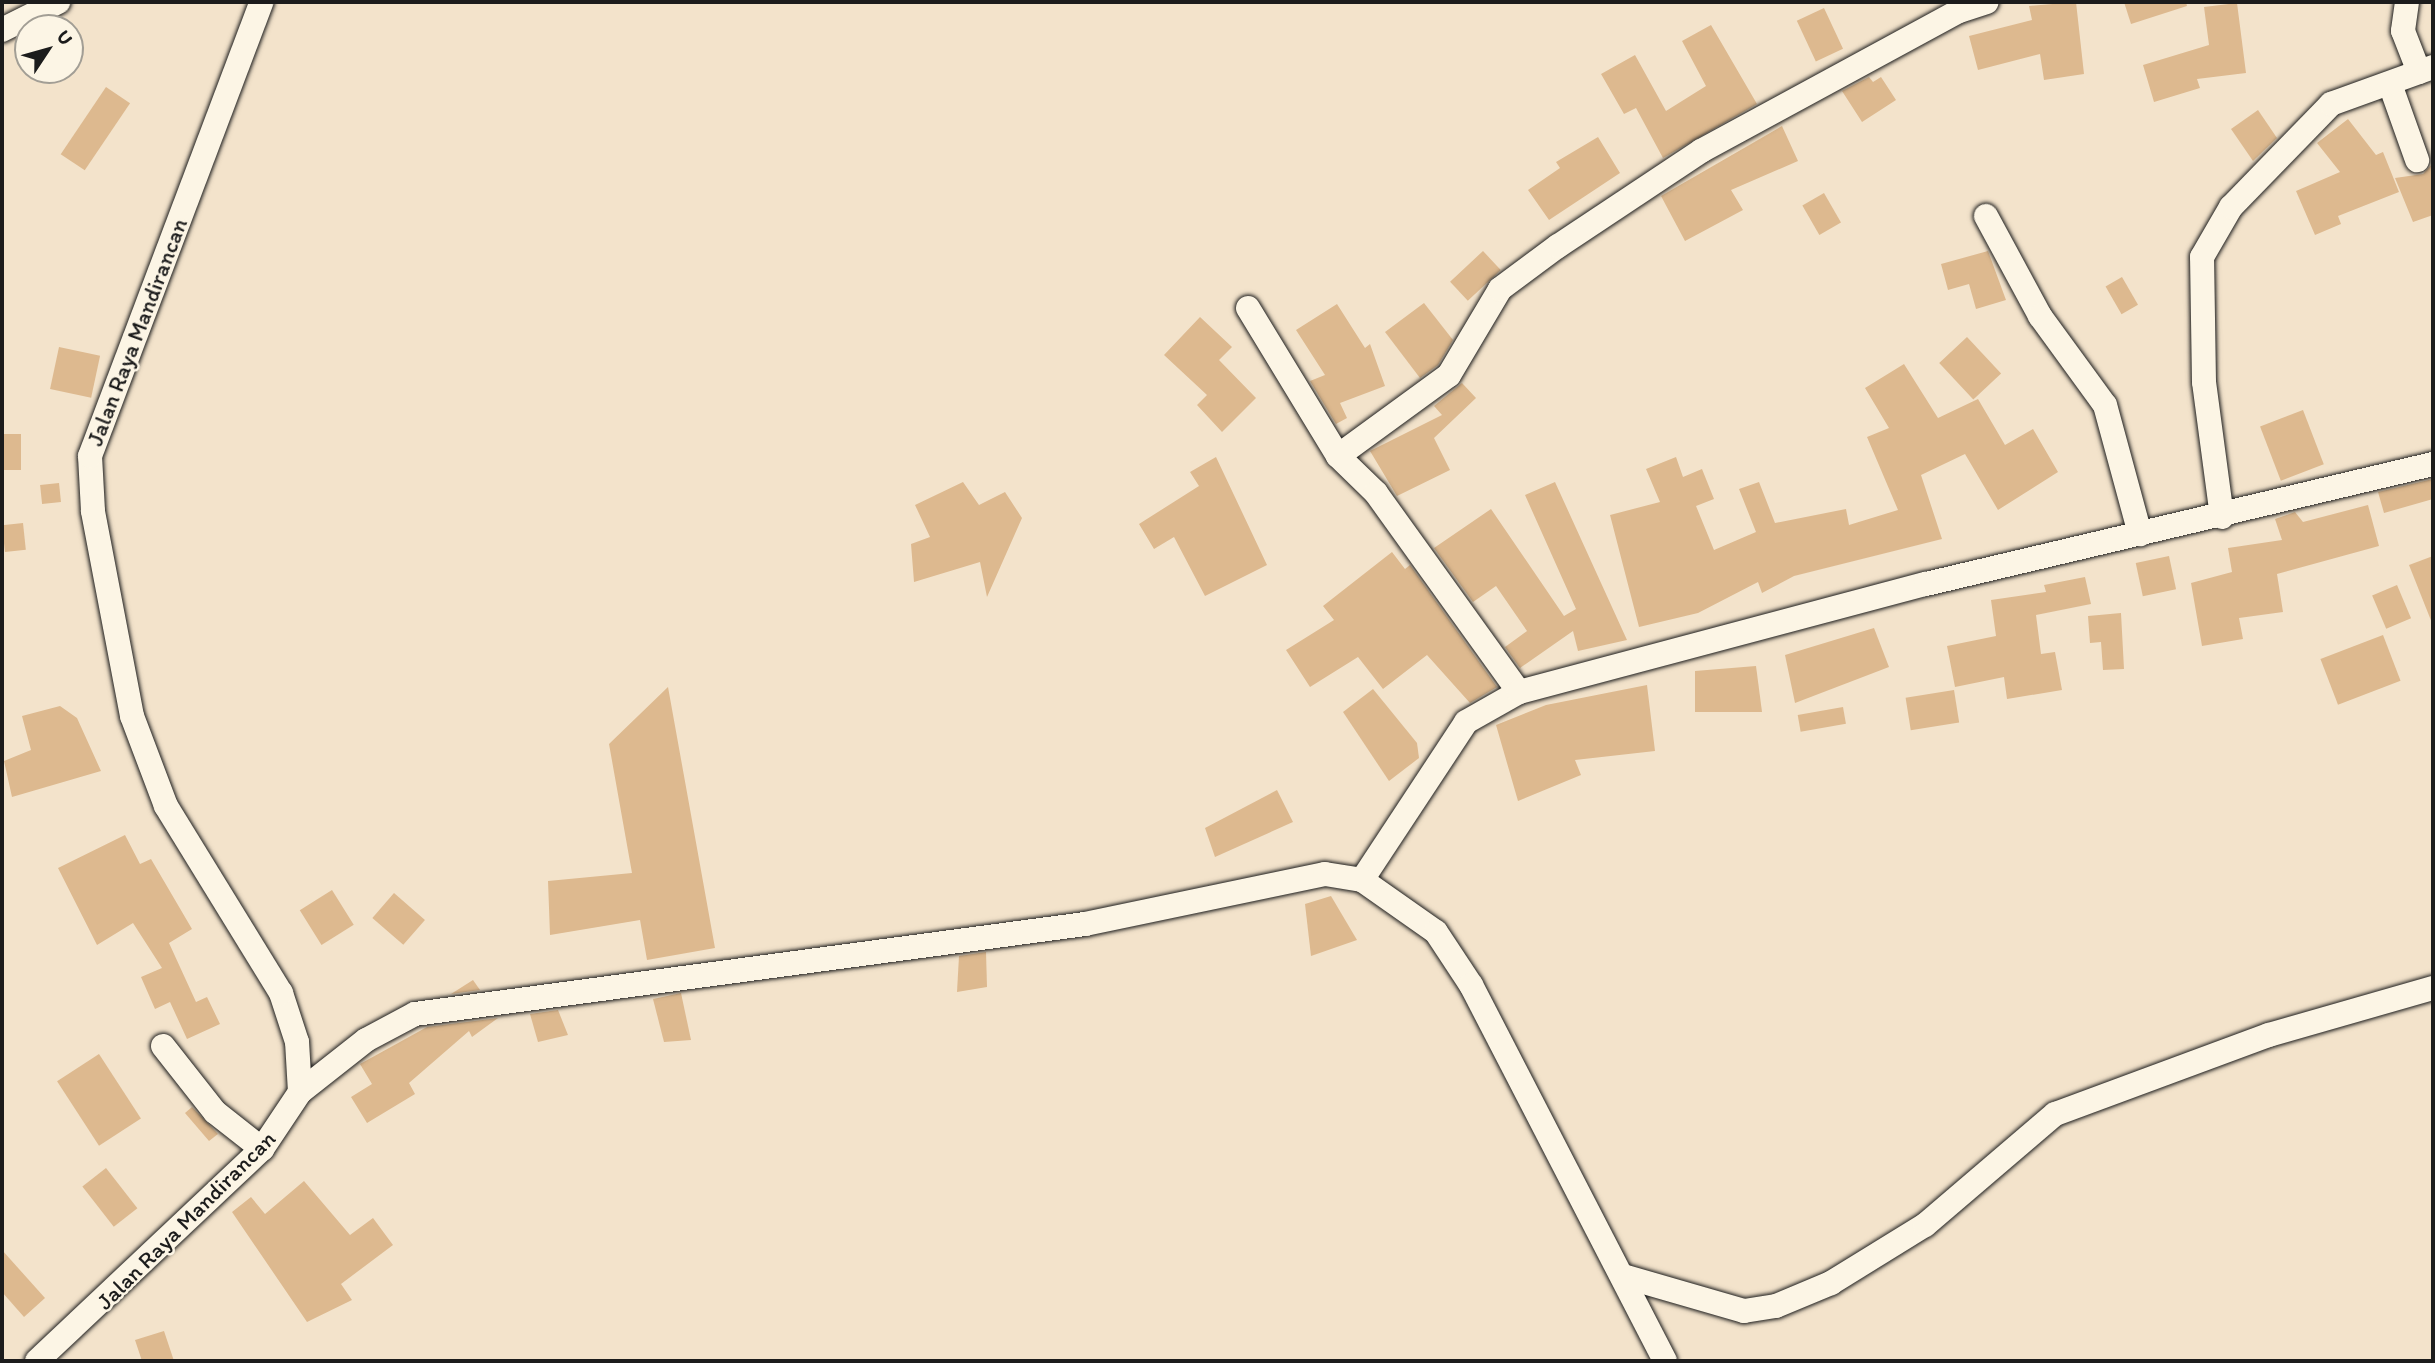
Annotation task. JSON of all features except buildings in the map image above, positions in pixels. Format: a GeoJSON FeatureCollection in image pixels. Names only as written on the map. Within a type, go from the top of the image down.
{"type":"FeatureCollection","features":[{"type":"Feature","properties":{"kind":"street"},"geometry":{"type":"LineString","coordinates":[[2,30],[58,2]]}},
{"type":"Feature","properties":{"kind":"street","name":"Jalan Raya Mandirancan"},"geometry":{"type":"LineString","coordinates":[[37,1361],[262,1149],[300,1092],[297,1042],[281,993],[166,806],[132,716],[93,511],[90,456],[262,2]]}},
{"type":"Feature","properties":{"kind":"street"},"geometry":{"type":"LineString","coordinates":[[1338,456],[1449,375],[1500,289],[1558,246],[1701,152],[1959,10],[1987,2]]}},
{"type":"Feature","properties":{"kind":"street"},"geometry":{"type":"LineString","coordinates":[[2222,517],[2204,382],[2202,257],[2231,207],[2331,104],[2426,70],[2403,31],[2407,2]]}},
{"type":"Feature","properties":{"kind":"street"},"geometry":{"type":"LineString","coordinates":[[2390,84],[2417,160]]}},
{"type":"Feature","properties":{"kind":"street"},"geometry":{"type":"LineString","coordinates":[[1986,216],[2040,316],[2105,405],[2140,534]]}},
{"type":"Feature","properties":{"kind":"street"},"geometry":{"type":"LineString","coordinates":[[1248,308],[1338,456],[1376,492],[1520,692]]}},
{"type":"Feature","properties":{"kind":"street"},"geometry":{"type":"LineString","coordinates":[[1362,880],[1466,722],[1520,692],[1747,629],[2140,534],[2222,517],[2433,464]]}},
{"type":"Feature","properties":{"kind":"street"},"geometry":{"type":"LineString","coordinates":[[300,1092],[366,1040],[415,1014],[1085,924],[1325,873],[1362,880],[1436,932],[1471,985],[1665,1361]]}},
{"type":"Feature","properties":{"kind":"street"},"geometry":{"type":"LineString","coordinates":[[1623,1276],[1744,1311],[1776,1306],[1831,1283],[1925,1225],[2055,1114],[2269,1035],[2433,988]]}},
{"type":"Feature","properties":{"kind":"street"},"geometry":{"type":"LineString","coordinates":[[163,1046],[215,1112],[262,1149]]}}]}
